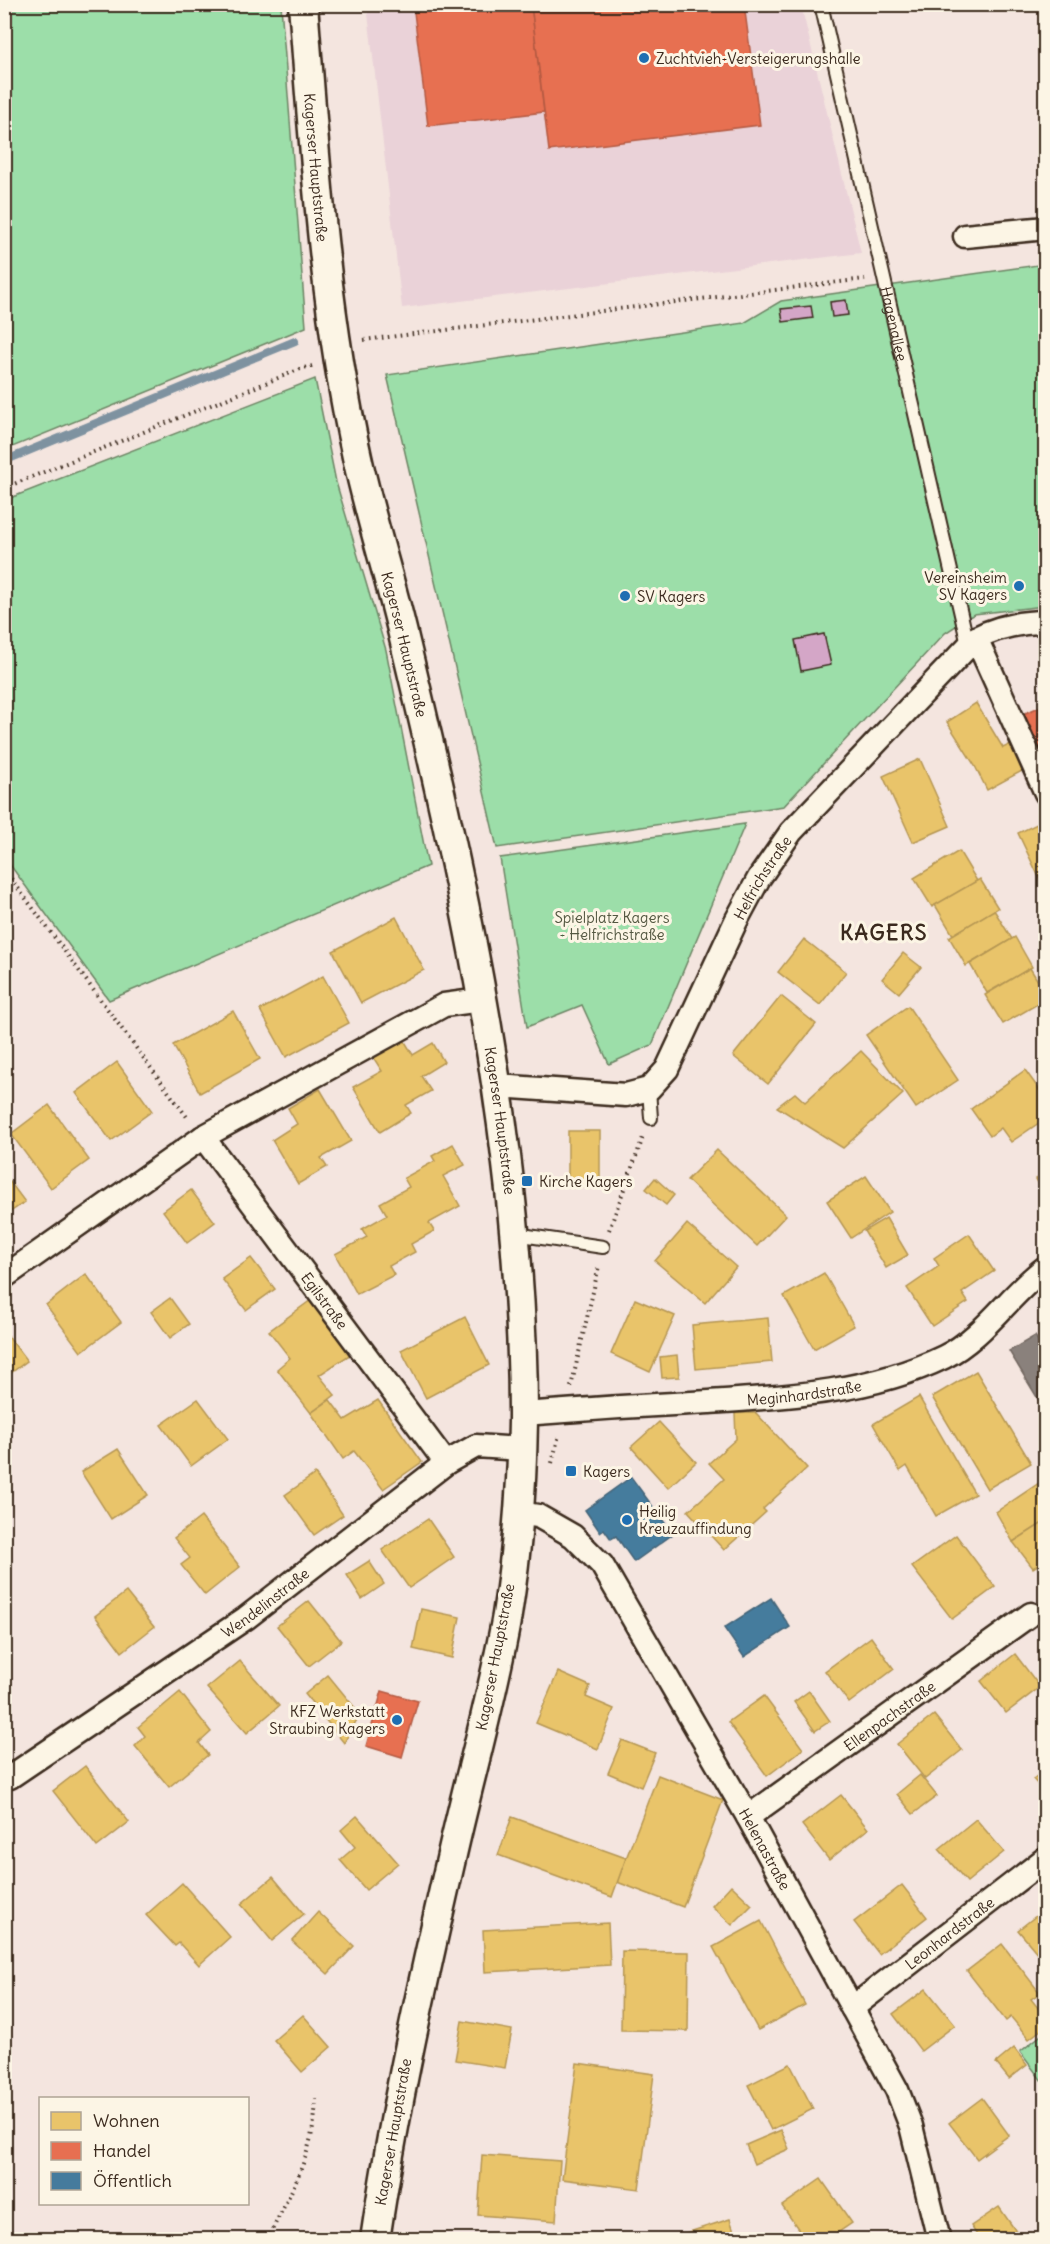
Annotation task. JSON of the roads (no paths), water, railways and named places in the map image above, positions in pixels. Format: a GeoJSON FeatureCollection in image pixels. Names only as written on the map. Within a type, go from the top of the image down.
{"type":"FeatureCollection","features":[{"type":"Feature","properties":{"kind":"street","name":"Kagerser Hauptstraße"},"geometry":{"type":"LineString","coordinates":[[303,4],[320,218],[338,352],[357,458],[402,630],[456,865],[497,1086],[515,1234],[523,1414],[518,1513],[507,1613],[399,2093],[375,2240]]}},
{"type":"Feature","properties":{"kind":"street"},"geometry":{"type":"LineString","coordinates":[[965,236],[1046,228]]}},
{"type":"Feature","properties":{"kind":"street","name":"Helfrichstraße"},"geometry":{"type":"LineString","coordinates":[[649,1089],[667,1069],[736,921],[759,878],[791,832],[972,642],[987,632],[1025,622],[1046,622]]}},
{"type":"Feature","properties":{"kind":"street","name":"Hagenallee"},"geometry":{"type":"LineString","coordinates":[[972,642],[1046,793]]}},
{"type":"Feature","properties":{"kind":"street"},"geometry":{"type":"LineString","coordinates":[[4,1277],[203,1137],[444,1005],[481,1000]]}},
{"type":"Feature","properties":{"kind":"street"},"geometry":{"type":"LineString","coordinates":[[497,1086],[626,1095],[649,1089]]}},
{"type":"Feature","properties":{"kind":"street","name":"Egilstraße"},"geometry":{"type":"LineString","coordinates":[[203,1137],[447,1463]]}},
{"type":"Feature","properties":{"kind":"street","name":"Meginhardstraße"},"geometry":{"type":"LineString","coordinates":[[523,1414],[791,1396],[844,1389],[915,1369],[945,1356],[969,1339],[1044,1272]]}},
{"type":"Feature","properties":{"kind":"street","name":"Wendelinstraße"},"geometry":{"type":"LineString","coordinates":[[10,1777],[246,1617],[447,1463],[476,1446],[522,1449]]}},
{"type":"Feature","properties":{"kind":"street","name":"Helenastraße"},"geometry":{"type":"LineString","coordinates":[[518,1513],[538,1516],[573,1536],[602,1564],[748,1817],[897,2090],[911,2127],[939,2240]]}},
{"type":"Feature","properties":{"kind":"street","name":"Ellenpachstraße"},"geometry":{"type":"LineString","coordinates":[[748,1817],[1031,1614]]}},
{"type":"Feature","properties":{"kind":"street","name":"Leonhardstraße"},"geometry":{"type":"LineString","coordinates":[[852,2008],[1046,1858]]}},
{"type":"Feature","properties":{"kind":"lane","name":"Hagenallee"},"geometry":{"type":"LineString","coordinates":[[820,4],[972,642]]}},
{"type":"Feature","properties":{"kind":"lane"},"geometry":{"type":"LineString","coordinates":[[649,1089],[651,1118]]}},
{"type":"Feature","properties":{"kind":"lane"},"geometry":{"type":"LineString","coordinates":[[515,1234],[603,1246]]}},
{"type":"Feature","properties":{"kind":"waterway"},"geometry":{"type":"LineString","coordinates":[[4,461],[295,341]]}},
{"type":"Feature","properties":{"kind":"place","name":"Zuchtvieh-Versteigerungshalle"},"geometry":{"type":"Point","coordinates":[644,58]}},
{"type":"Feature","properties":{"kind":"place","name":"Vereinsheim SV Kagers"},"geometry":{"type":"Point","coordinates":[1019,586]}},
{"type":"Feature","properties":{"kind":"place","name":"SV Kagers"},"geometry":{"type":"Point","coordinates":[625,596]}},
{"type":"Feature","properties":{"kind":"place","name":"Kirche Kagers"},"geometry":{"type":"Point","coordinates":[527,1181]}},
{"type":"Feature","properties":{"kind":"place","name":"Kagers"},"geometry":{"type":"Point","coordinates":[571,1471]}},
{"type":"Feature","properties":{"kind":"place","name":"Heilig Kreuzauffindung"},"geometry":{"type":"Point","coordinates":[627,1520]}},
{"type":"Feature","properties":{"kind":"place","name":"KFZ Werkstatt Straubing Kagers"},"geometry":{"type":"Point","coordinates":[397,1720]}},
{"type":"Feature","properties":{"kind":"district","name":"KAGERS"},"geometry":{"type":"Point","coordinates":[884,932]}},
{"type":"Feature","properties":{"kind":"park label","name":"Spielplatz Kagers - Helfrichstraße"},"geometry":{"type":"Point","coordinates":[612,926]}}]}
